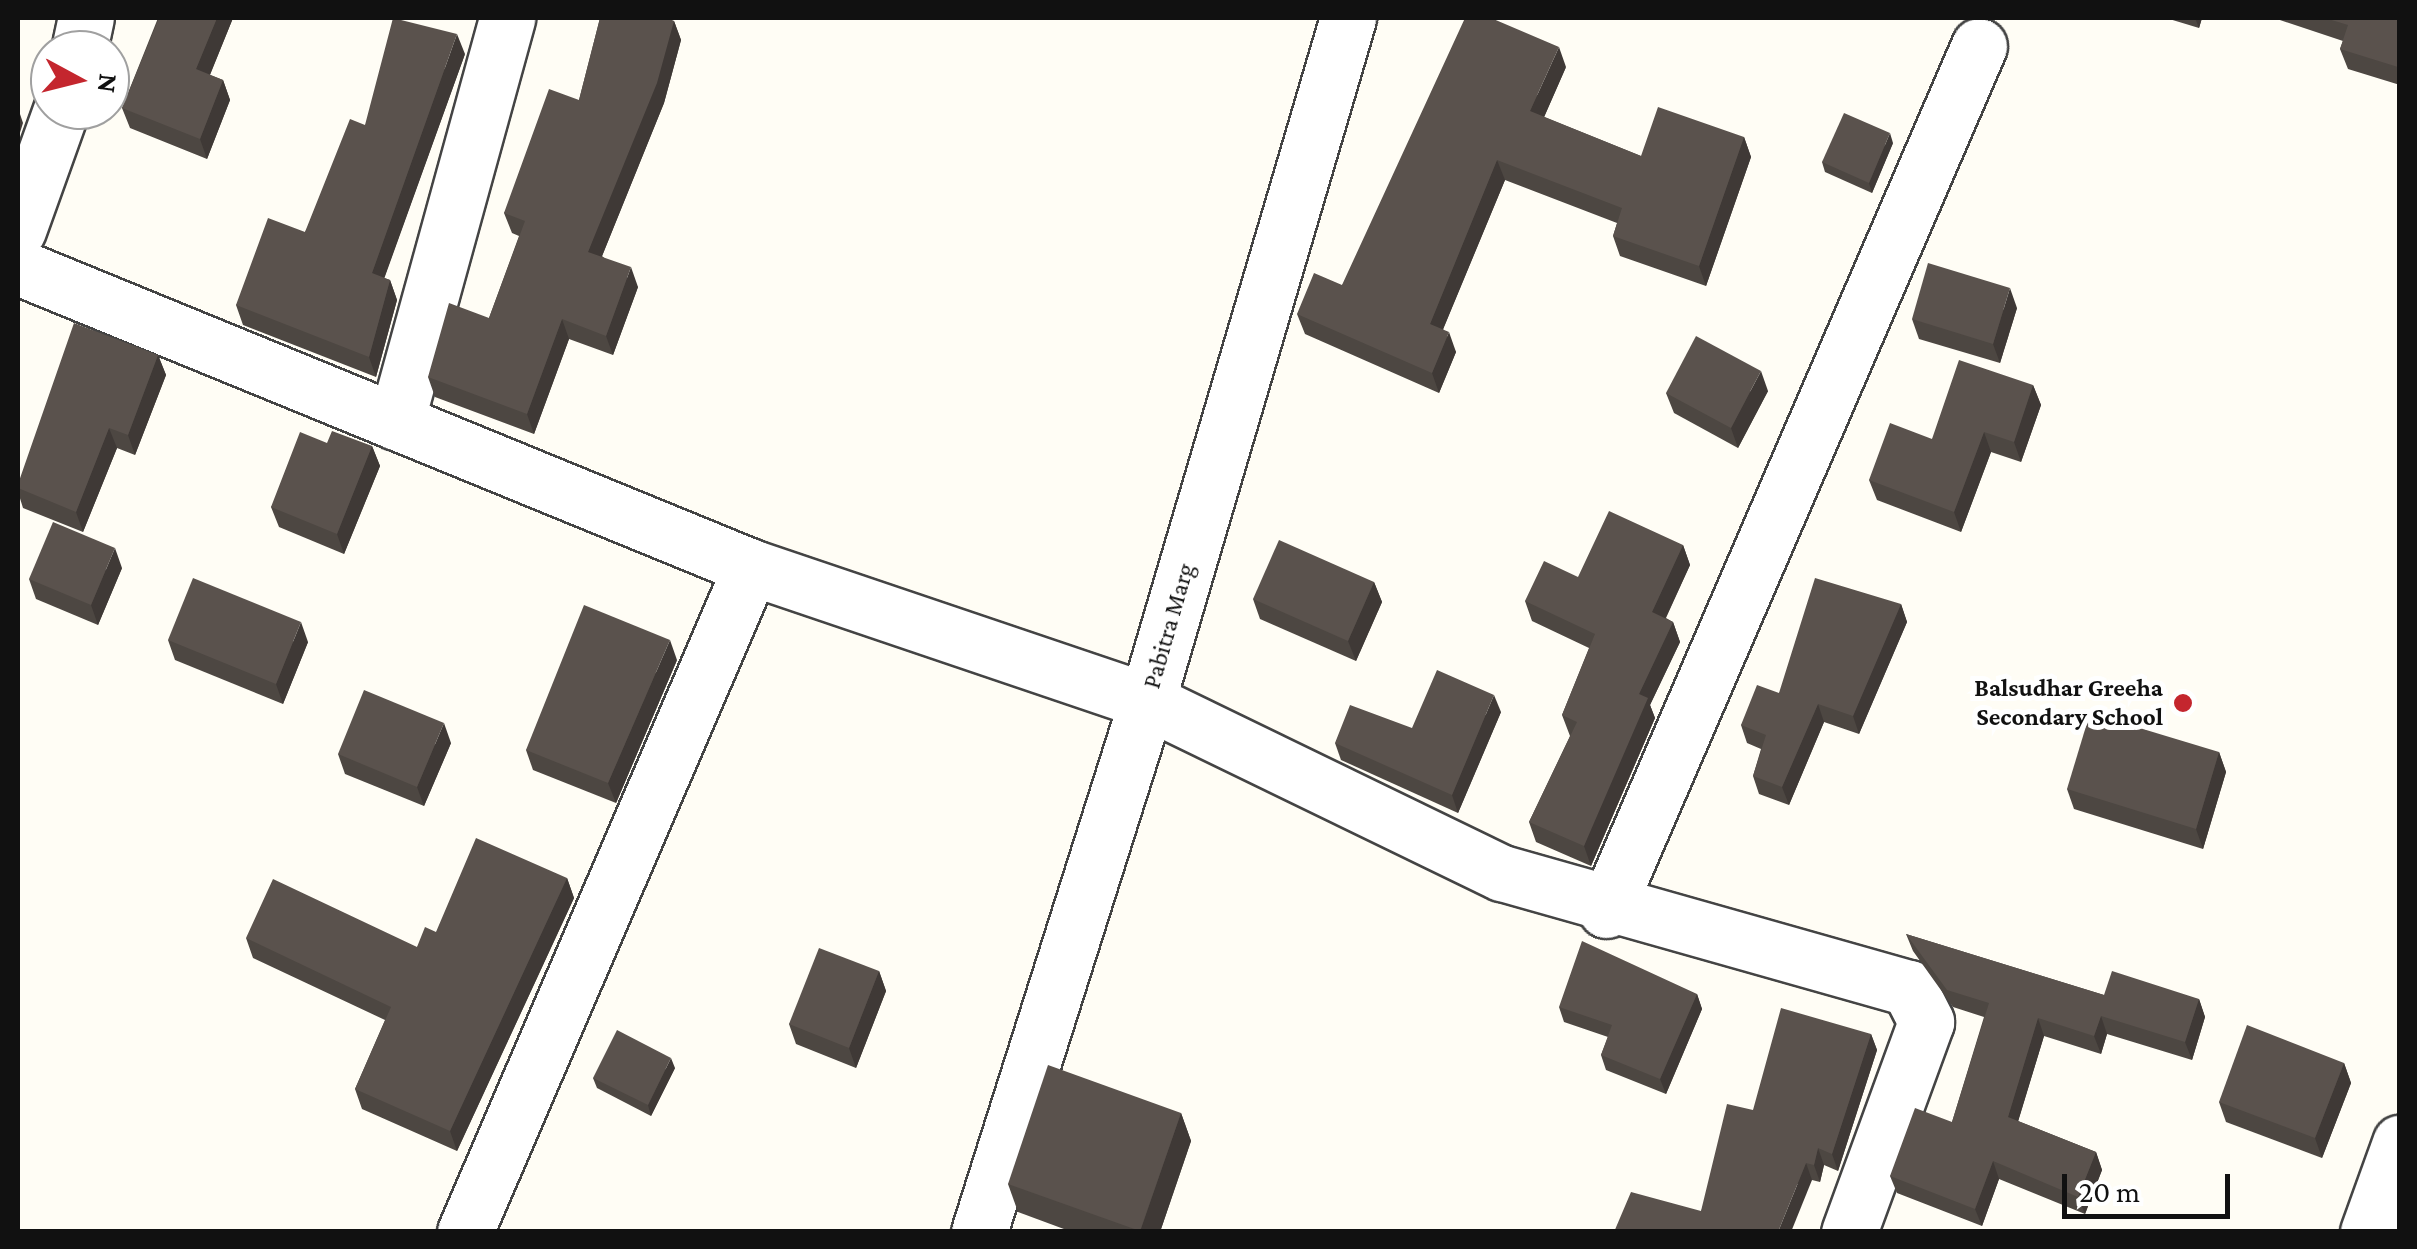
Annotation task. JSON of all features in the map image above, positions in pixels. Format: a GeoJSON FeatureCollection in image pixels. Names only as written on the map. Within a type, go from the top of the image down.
{"type":"FeatureCollection","features":[{"type":"Feature","properties":{"kind":"street","name":"Pabitra Marg"},"geometry":{"type":"LineString","coordinates":[[979,1232],[1148,701],[1348,18]]}},
{"type":"Feature","properties":{"kind":"street"},"geometry":{"type":"LineString","coordinates":[[396,422],[496,21]]}},
{"type":"Feature","properties":{"kind":"street"},"geometry":{"type":"LineString","coordinates":[[1606,910],[1979,46]]}},
{"type":"Feature","properties":{"kind":"street"},"geometry":{"type":"LineString","coordinates":[[18,230],[54,130]]}},
{"type":"Feature","properties":{"kind":"street"},"geometry":{"type":"LineString","coordinates":[[18,267],[752,567],[1148,701],[1502,874],[1606,910],[1909,988],[1921,1004],[1926,1022],[1849,1232]]}},
{"type":"Feature","properties":{"kind":"street"},"geometry":{"type":"LineString","coordinates":[[465,1232],[752,567]]}},
{"type":"Feature","properties":{"kind":"street"},"geometry":{"type":"LineString","coordinates":[[2368,1232],[2400,1143]]}},
{"type":"Feature","properties":{"kind":"building"},"geometry":{"type":"Polygon","coordinates":[[[159,18],[217,18],[196,69],[223,80],[200,139],[130,111],[130,89],[159,18]]]}},
{"type":"Feature","properties":{"kind":"building"},"geometry":{"type":"Polygon","coordinates":[[[393,18],[457,34],[372,273],[390,280],[369,357],[236,305],[268,218],[305,232],[350,119],[365,125],[393,18]]]}},
{"type":"Feature","properties":{"kind":"building"},"geometry":{"type":"Polygon","coordinates":[[[600,18],[674,21],[657,83],[588,252],[631,267],[606,336],[562,319],[527,414],[428,377],[449,303],[489,318],[525,221],[504,213],[549,89],[579,100],[600,18]]]}},
{"type":"Feature","properties":{"kind":"building"},"geometry":{"type":"Polygon","coordinates":[[[1465,18],[1491,18],[1559,47],[1530,111],[1641,156],[1658,107],[1744,137],[1699,266],[1613,236],[1622,208],[1497,160],[1430,324],[1449,332],[1432,373],[1297,314],[1314,273],[1342,285],[1465,18]]]}},
{"type":"Feature","properties":{"kind":"building"},"geometry":{"type":"Polygon","coordinates":[[[2325,18],[2400,18],[2398,67],[2340,49],[2348,25],[2325,18]]]}},
{"type":"Feature","properties":{"kind":"building"},"geometry":{"type":"Polygon","coordinates":[[[1844,113],[1890,133],[1869,183],[1822,162],[1844,113]]]}},
{"type":"Feature","properties":{"kind":"building"},"geometry":{"type":"Polygon","coordinates":[[[1928,263],[2010,288],[1993,344],[1912,319],[1928,263]]]}},
{"type":"Feature","properties":{"kind":"building"},"geometry":{"type":"Polygon","coordinates":[[[74,323],[158,355],[128,435],[109,428],[76,512],[18,488],[74,323]]]}},
{"type":"Feature","properties":{"kind":"building"},"geometry":{"type":"Polygon","coordinates":[[[1696,336],[1761,371],[1731,428],[1666,393],[1696,336]]]}},
{"type":"Feature","properties":{"kind":"building"},"geometry":{"type":"Polygon","coordinates":[[[1959,360],[2033,385],[2014,442],[1984,432],[1954,512],[1869,480],[1890,423],[1932,439],[1959,360]]]}},
{"type":"Feature","properties":{"kind":"building"},"geometry":{"type":"Polygon","coordinates":[[[332,431],[372,446],[337,534],[271,507],[300,432],[327,443],[332,431]]]}},
{"type":"Feature","properties":{"kind":"building"},"geometry":{"type":"Polygon","coordinates":[[[1609,511],[1683,545],[1652,612],[1673,622],[1639,694],[1648,698],[1584,846],[1529,822],[1577,722],[1562,715],[1595,634],[1525,601],[1544,561],[1578,577],[1609,511]]]}},
{"type":"Feature","properties":{"kind":"building"},"geometry":{"type":"Polygon","coordinates":[[[53,522],[115,548],[91,605],[29,579],[53,522]]]}},
{"type":"Feature","properties":{"kind":"building"},"geometry":{"type":"Polygon","coordinates":[[[1279,540],[1374,582],[1348,641],[1253,599],[1279,540]]]}},
{"type":"Feature","properties":{"kind":"building"},"geometry":{"type":"Polygon","coordinates":[[[193,578],[301,622],[276,684],[168,640],[193,578]]]}},
{"type":"Feature","properties":{"kind":"building"},"geometry":{"type":"Polygon","coordinates":[[[1815,578],[1901,604],[1853,716],[1818,704],[1782,787],[1753,776],[1766,735],[1741,725],[1757,685],[1779,693],[1815,578]]]}},
{"type":"Feature","properties":{"kind":"building"},"geometry":{"type":"Polygon","coordinates":[[[584,605],[670,640],[608,783],[526,750],[584,605]]]}},
{"type":"Feature","properties":{"kind":"building"},"geometry":{"type":"Polygon","coordinates":[[[1437,670],[1494,695],[1452,795],[1335,743],[1350,705],[1412,728],[1437,670]]]}},
{"type":"Feature","properties":{"kind":"building"},"geometry":{"type":"Polygon","coordinates":[[[364,690],[444,723],[417,787],[338,754],[364,690]]]}},
{"type":"Feature","properties":{"kind":"building"},"geometry":{"type":"Polygon","coordinates":[[[2090,713],[2219,752],[2196,829],[2067,789],[2090,713]]]}},
{"type":"Feature","properties":{"kind":"building"},"geometry":{"type":"Polygon","coordinates":[[[476,838],[567,878],[450,1131],[355,1089],[391,1007],[246,938],[273,879],[417,947],[425,927],[436,932],[476,838]]]}},
{"type":"Feature","properties":{"kind":"building"},"geometry":{"type":"Polygon","coordinates":[[[1906,934],[2104,995],[2112,971],[2199,999],[2185,1042],[2101,1016],[2094,1036],[2038,1018],[2008,1117],[2096,1152],[2078,1197],[1993,1161],[1975,1209],[1890,1176],[1915,1108],[1952,1122],[1989,1003],[1947,990],[1906,934]]]}},
{"type":"Feature","properties":{"kind":"building"},"geometry":{"type":"Polygon","coordinates":[[[1582,941],[1697,994],[1660,1079],[1601,1055],[1612,1025],[1559,1007],[1582,941]]]}},
{"type":"Feature","properties":{"kind":"building"},"geometry":{"type":"Polygon","coordinates":[[[819,948],[879,971],[849,1048],[789,1024],[819,948]]]}},
{"type":"Feature","properties":{"kind":"building"},"geometry":{"type":"Polygon","coordinates":[[[1781,1008],[1871,1034],[1832,1154],[1818,1148],[1814,1165],[1806,1163],[1778,1232],[1614,1232],[1631,1192],[1701,1211],[1727,1104],[1753,1110],[1781,1008]]]}},
{"type":"Feature","properties":{"kind":"building"},"geometry":{"type":"Polygon","coordinates":[[[2247,1025],[2344,1063],[2315,1138],[2219,1102],[2247,1025]]]}},
{"type":"Feature","properties":{"kind":"building"},"geometry":{"type":"Polygon","coordinates":[[[617,1030],[671,1058],[648,1105],[593,1078],[617,1030]]]}},
{"type":"Feature","properties":{"kind":"building"},"geometry":{"type":"Polygon","coordinates":[[[1048,1065],[1181,1113],[1140,1231],[1008,1184],[1048,1065]]]}},
{"type":"Feature","properties":{"kind":"place","name":"Balsudhar Greeha Secondary School"},"geometry":{"type":"Point","coordinates":[2183,703]}}]}
